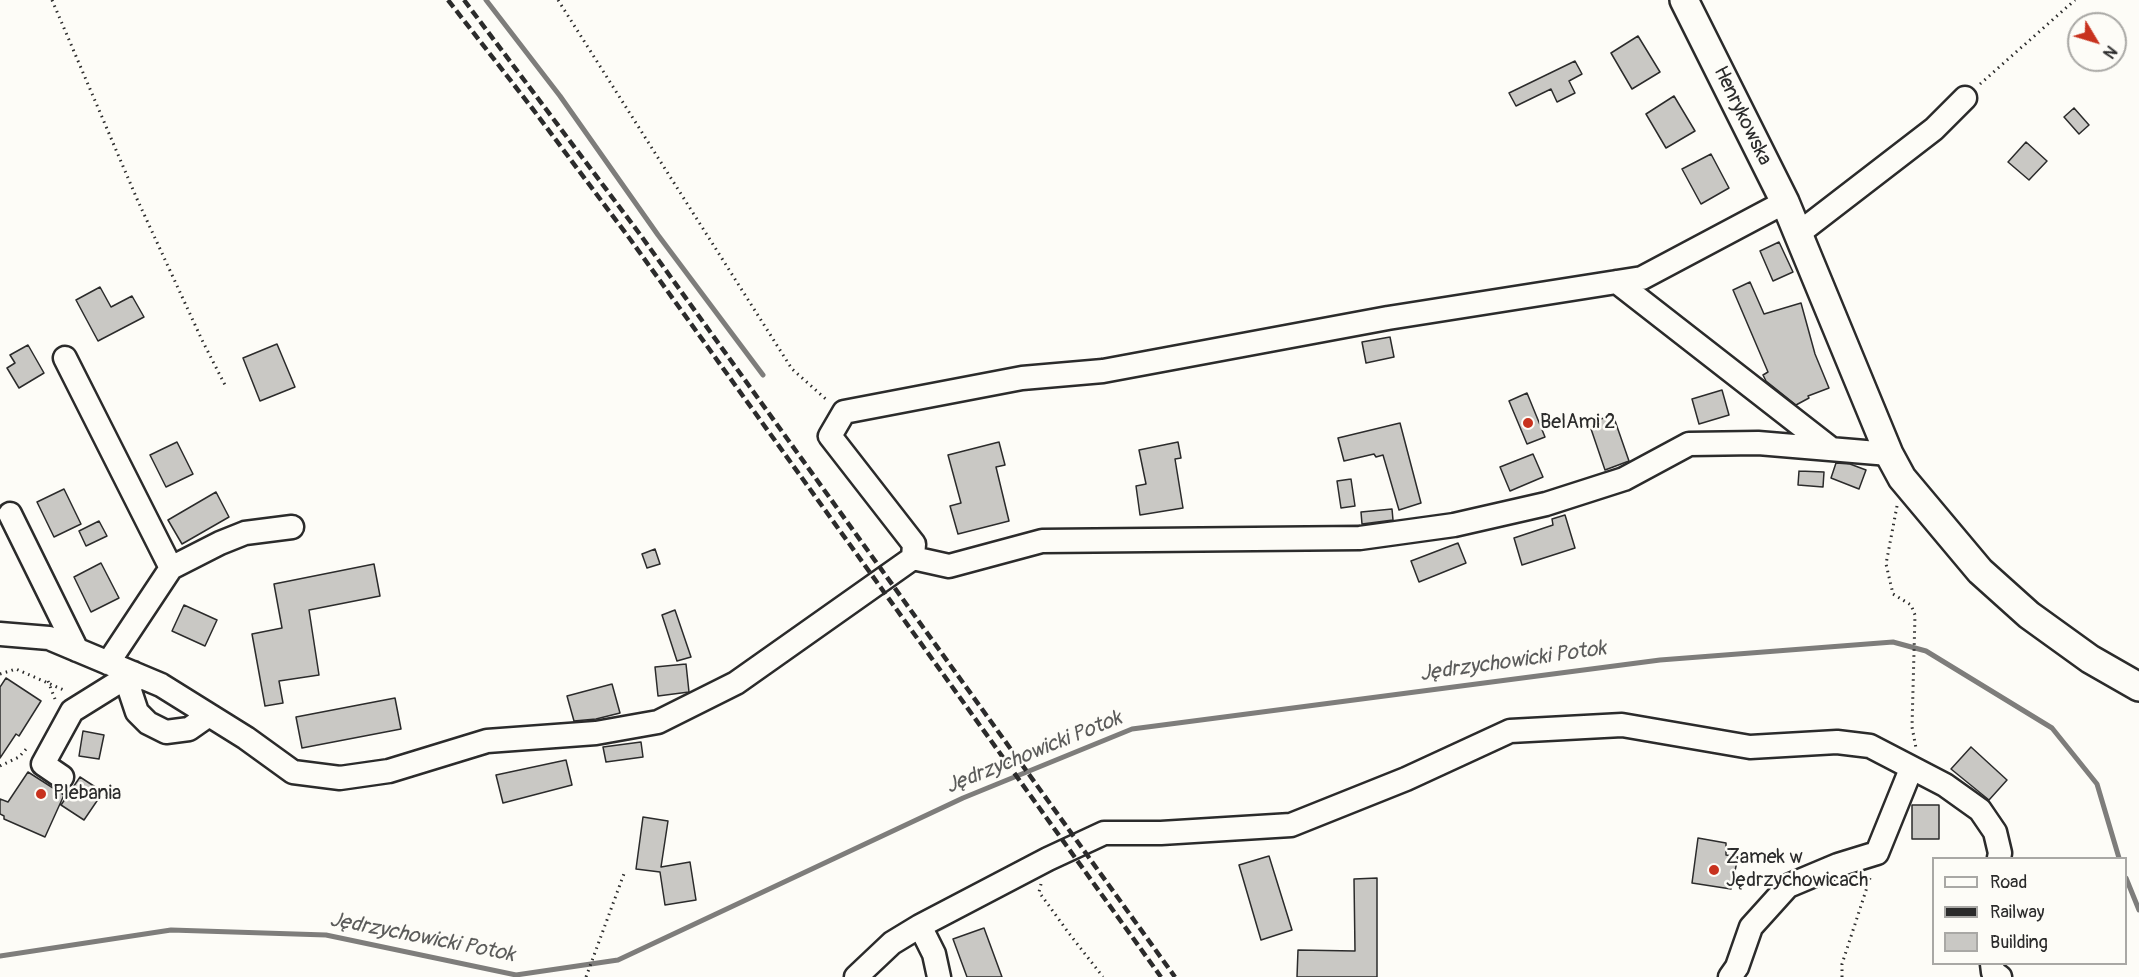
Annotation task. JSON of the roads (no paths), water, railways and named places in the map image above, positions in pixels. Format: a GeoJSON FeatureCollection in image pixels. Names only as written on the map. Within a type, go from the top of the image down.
{"type":"FeatureCollection","features":[{"type":"Feature","properties":{"kind":"main road","name":"Henrykowska"},"geometry":{"type":"LineString","coordinates":[[1684,0],[1785,202],[1889,454],[1902,478],[1980,571],[2021,608],[2091,659],[2139,687]]}},
{"type":"Feature","properties":{"kind":"street"},"geometry":{"type":"LineString","coordinates":[[1798,233],[1934,129],[1965,98]]}},
{"type":"Feature","properties":{"kind":"street"},"geometry":{"type":"LineString","coordinates":[[913,558],[914,544],[830,436],[844,412],[1022,378],[1103,370],[1388,318],[1642,278],[1785,202]]}},
{"type":"Feature","properties":{"kind":"street"},"geometry":{"type":"LineString","coordinates":[[1617,282],[1830,448]]}},
{"type":"Feature","properties":{"kind":"street"},"geometry":{"type":"LineString","coordinates":[[65,358],[171,568]]}},
{"type":"Feature","properties":{"kind":"street"},"geometry":{"type":"LineString","coordinates":[[0,634],[49,638],[161,684],[246,738],[293,772],[340,778],[389,771],[487,741],[596,733],[658,722],[736,683],[913,558],[949,566],[1042,541],[1360,538],[1454,525],[1546,504],[1624,479],[1689,444],[1758,443],[1889,454]]}},
{"type":"Feature","properties":{"kind":"street"},"geometry":{"type":"LineString","coordinates":[[10,514],[77,650]]}},
{"type":"Feature","properties":{"kind":"street"},"geometry":{"type":"LineString","coordinates":[[108,663],[171,568],[245,533],[292,527]]}},
{"type":"Feature","properties":{"kind":"street"},"geometry":{"type":"LineString","coordinates":[[133,673],[129,691],[137,712],[148,723],[166,732],[189,729],[209,715]]}},
{"type":"Feature","properties":{"kind":"street"},"geometry":{"type":"LineString","coordinates":[[62,777],[43,764],[72,711],[133,673]]}},
{"type":"Feature","properties":{"kind":"street"},"geometry":{"type":"LineString","coordinates":[[856,977],[892,943],[920,926],[1048,859],[1104,833],[1161,833],[1291,825],[1406,778],[1510,731],[1622,725],[1750,747],[1837,742],[1870,746],[1914,761],[1980,810],[1995,832],[1999,857]]}},
{"type":"Feature","properties":{"kind":"street"},"geometry":{"type":"LineString","coordinates":[[1730,977],[1737,967],[1751,927],[1788,886],[1838,865],[1877,853],[1914,761]]}},
{"type":"Feature","properties":{"kind":"street"},"geometry":{"type":"LineString","coordinates":[[920,926],[934,954],[939,977]]}},
{"type":"Feature","properties":{"kind":"waterway"},"geometry":{"type":"LineString","coordinates":[[486,0],[560,96],[658,235],[763,375]]}},
{"type":"Feature","properties":{"kind":"waterway","name":"Jędrzychowicki Potok"},"geometry":{"type":"LineString","coordinates":[[0,956],[171,930],[326,935],[516,975],[618,960],[963,798],[1132,729],[1660,660],[1893,642],[1926,651],[2052,728],[2097,784],[2119,857]]}},
{"type":"Feature","properties":{"kind":"waterway","name":"Jędrzychowicki Potok"},"geometry":{"type":"LineString","coordinates":[[2127,880],[2139,910]]}},
{"type":"Feature","properties":{"kind":"railway"},"geometry":{"type":"LineString","coordinates":[[448,0],[630,239],[1161,977]]}},
{"type":"Feature","properties":{"kind":"railway"},"geometry":{"type":"LineString","coordinates":[[464,0],[639,233],[1175,977]]}},
{"type":"Feature","properties":{"kind":"place","name":"BelAmi 2"},"geometry":{"type":"Point","coordinates":[1528,423]}},
{"type":"Feature","properties":{"kind":"place","name":"Plebania"},"geometry":{"type":"Point","coordinates":[41,794]}},
{"type":"Feature","properties":{"kind":"place","name":"Zamek w Jędrzychowicach"},"geometry":{"type":"Point","coordinates":[1714,870]}}]}
